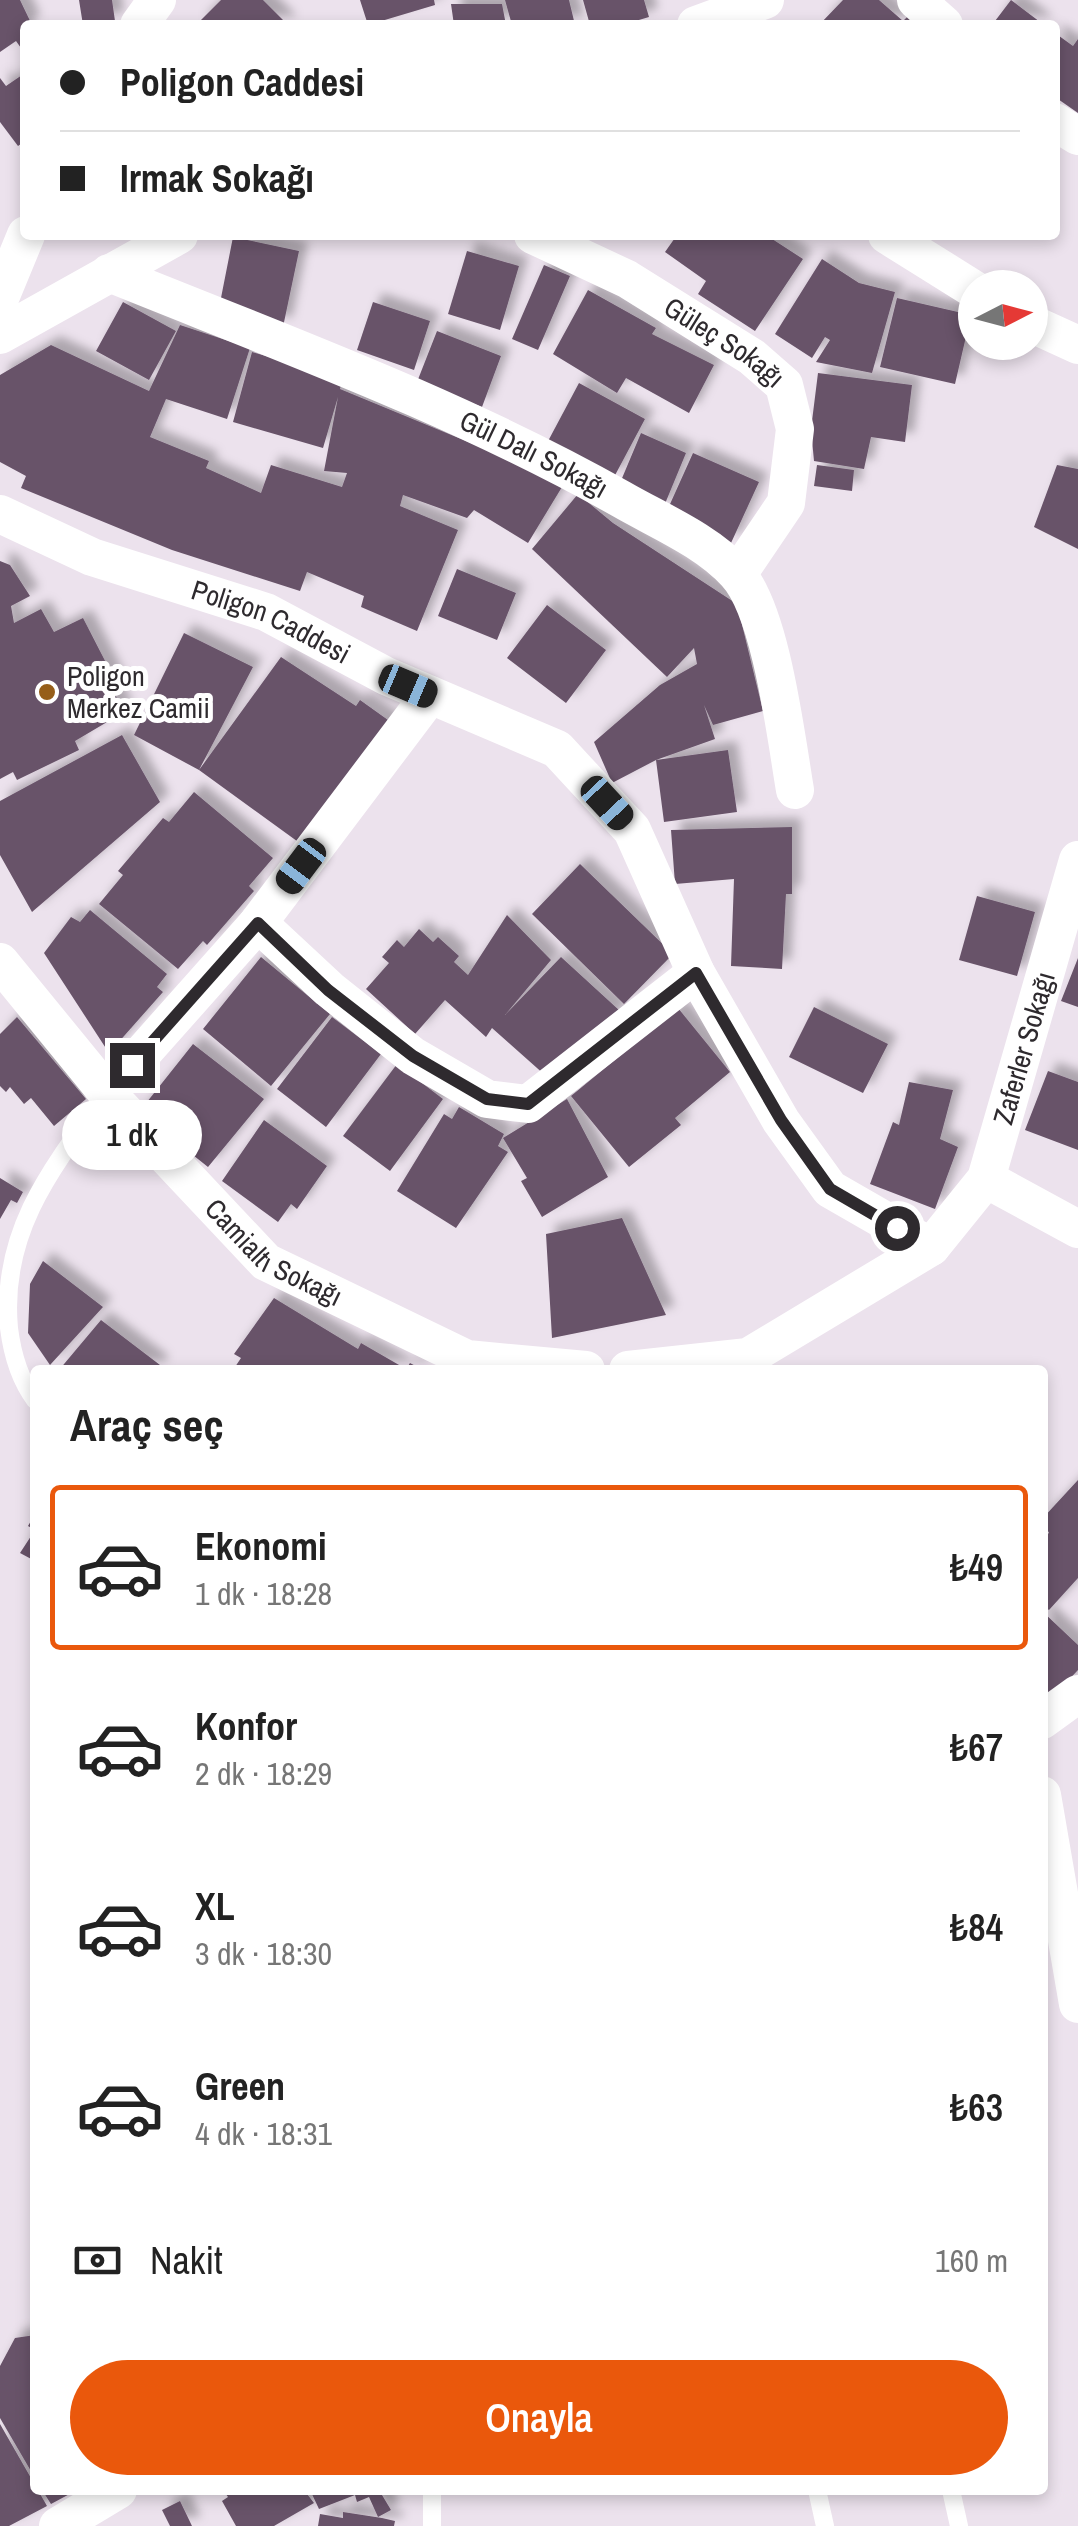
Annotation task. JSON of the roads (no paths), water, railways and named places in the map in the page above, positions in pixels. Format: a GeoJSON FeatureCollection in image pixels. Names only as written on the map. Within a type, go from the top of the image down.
{"type":"FeatureCollection","features":[{"type":"Feature","properties":{"kind":"street"},"geometry":{"type":"LineString","coordinates":[[710,20],[765,0]]}},
{"type":"Feature","properties":{"kind":"street"},"geometry":{"type":"LineString","coordinates":[[916,0],[938,20]]}},
{"type":"Feature","properties":{"kind":"street"},"geometry":{"type":"LineString","coordinates":[[0,298],[24,240]]}},
{"type":"Feature","properties":{"kind":"street"},"geometry":{"type":"LineString","coordinates":[[0,334],[170,240]]}},
{"type":"Feature","properties":{"kind":"street","name":"Güleç Sokağı"},"geometry":{"type":"LineString","coordinates":[[543,240],[627,280],[752,358],[784,385],[795,429],[786,504],[738,574]]}},
{"type":"Feature","properties":{"kind":"street"},"geometry":{"type":"LineString","coordinates":[[896,240],[958,279]]}},
{"type":"Feature","properties":{"kind":"street","name":"Gül Dalı Sokağı"},"geometry":{"type":"LineString","coordinates":[[109,274],[438,406],[580,476],[696,542],[738,574],[769,645],[796,790]]}},
{"type":"Feature","properties":{"kind":"street"},"geometry":{"type":"LineString","coordinates":[[1048,331],[1078,345]]}},
{"type":"Feature","properties":{"kind":"street","name":"Poligon Caddesi"},"geometry":{"type":"LineString","coordinates":[[0,514],[92,557],[266,612],[430,695],[557,749],[632,830],[696,973],[781,1120],[830,1189],[931,1247]]}},
{"type":"Feature","properties":{"kind":"street"},"geometry":{"type":"LineString","coordinates":[[107,1093],[258,923],[430,695]]}},
{"type":"Feature","properties":{"kind":"street","name":"Zaferler Sokağı"},"geometry":{"type":"LineString","coordinates":[[986,1179],[1078,860]]}},
{"type":"Feature","properties":{"kind":"street"},"geometry":{"type":"LineString","coordinates":[[258,923],[328,990],[413,1056],[487,1099],[528,1104],[696,973]]}},
{"type":"Feature","properties":{"kind":"street","name":"Camialtı Sokağı"},"geometry":{"type":"LineString","coordinates":[[0,962],[107,1093],[266,1262],[467,1359],[532,1365]]}},
{"type":"Feature","properties":{"kind":"street"},"geometry":{"type":"LineString","coordinates":[[753,1364],[931,1247],[986,1179],[1078,1229]]}},
{"type":"Feature","properties":{"kind":"street"},"geometry":{"type":"LineString","coordinates":[[1048,1716],[1078,1694]]}},
{"type":"Feature","properties":{"kind":"street"},"geometry":{"type":"LineString","coordinates":[[1048,1830],[1078,2004]]}},
{"type":"Feature","properties":{"kind":"street"},"geometry":{"type":"LineString","coordinates":[[58,2526],[110,2495]]}},
{"type":"Feature","properties":{"kind":"lane"},"geometry":{"type":"LineString","coordinates":[[30,1388],[10,1338],[7,1279],[13,1247],[38,1186],[107,1093]]}},
{"type":"Feature","properties":{"kind":"lane"},"geometry":{"type":"LineString","coordinates":[[432,2495],[432,2526]]}},
{"type":"Feature","properties":{"kind":"lane"},"geometry":{"type":"LineString","coordinates":[[818,2495],[825,2526]]}},
{"type":"Feature","properties":{"kind":"lane"},"geometry":{"type":"LineString","coordinates":[[952,2495],[959,2526]]}},
{"type":"Feature","properties":{"kind":"place","name":"Poligon Merkez Camii"},"geometry":{"type":"Point","coordinates":[47,692]}}]}
